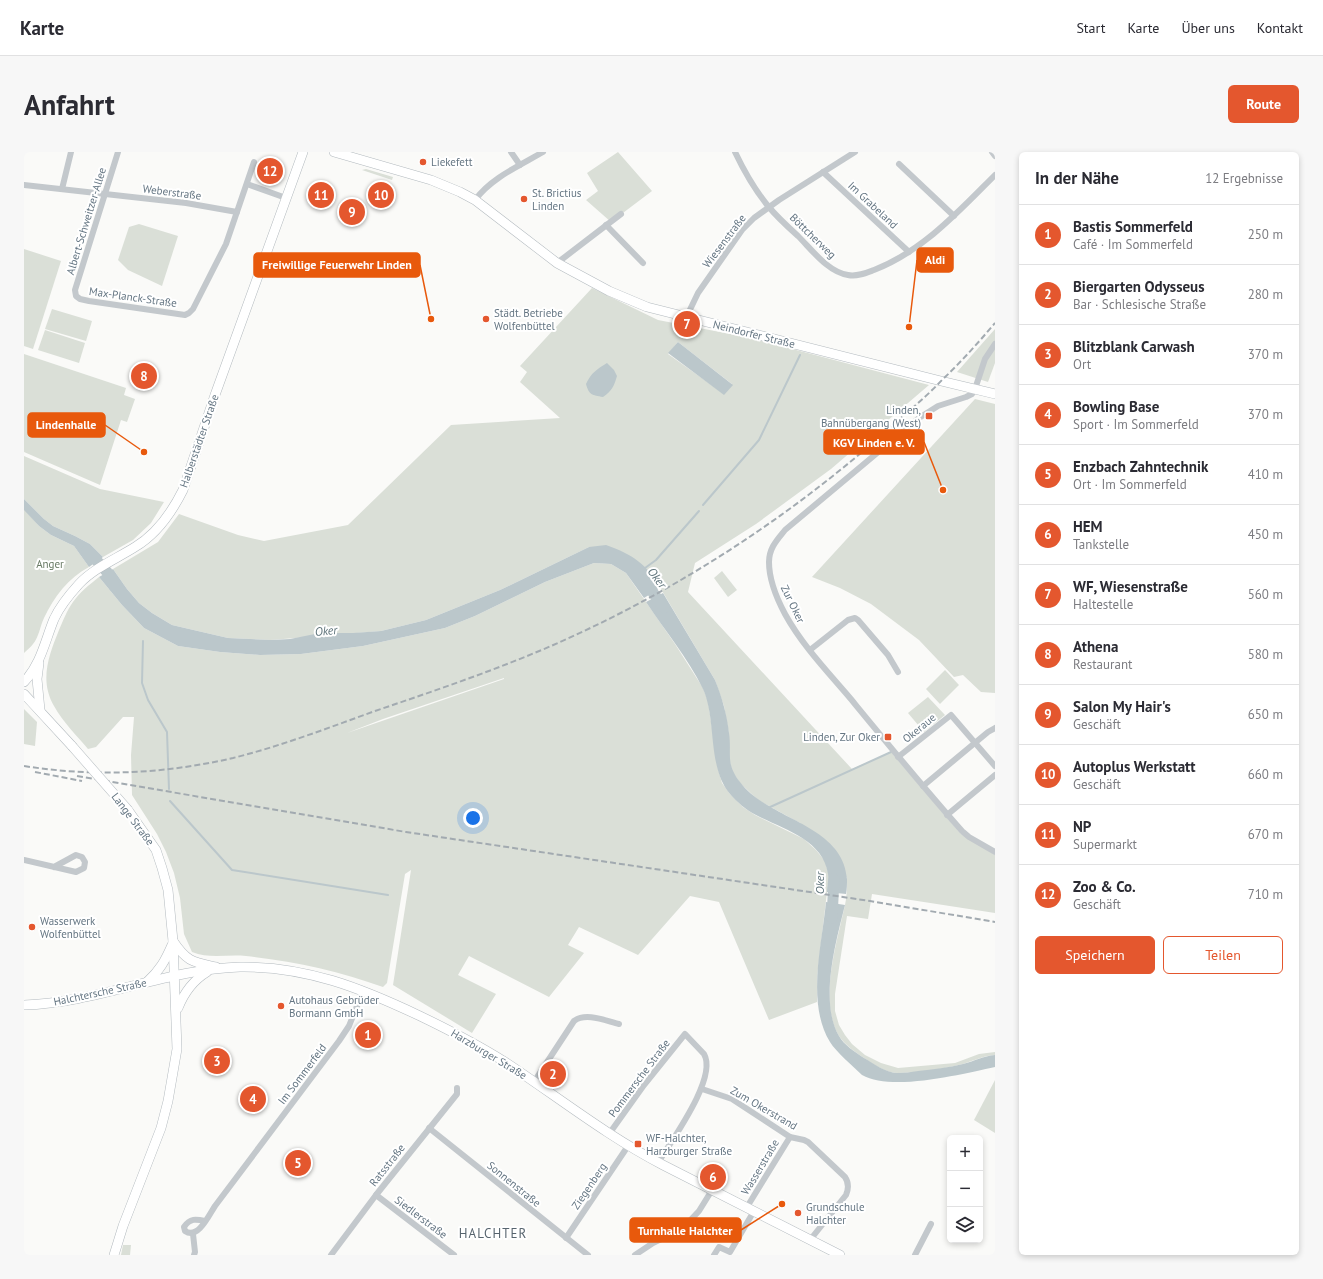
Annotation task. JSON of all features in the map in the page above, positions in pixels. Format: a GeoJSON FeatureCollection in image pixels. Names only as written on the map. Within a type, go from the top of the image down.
{"type":"FeatureCollection","features":[{"type":"Feature","properties":{"kind":"main road","name":"Halberstädter Straße"},"geometry":{"type":"LineString","coordinates":[[24,682],[31,675],[39,661],[55,618],[64,602],[79,584],[92,573],[136,547],[147,538],[170,514],[183,490],[215,395],[303,152]]}},
{"type":"Feature","properties":{"kind":"main road","name":"Neindorfer Straße"},"geometry":{"type":"LineString","coordinates":[[334,152],[431,180],[460,192],[475,200],[557,263],[609,291],[647,307],[686,318],[802,345],[995,394]]}},
{"type":"Feature","properties":{"kind":"main road"},"geometry":{"type":"LineString","coordinates":[[39,661],[37,679],[40,710]]}},
{"type":"Feature","properties":{"kind":"main road","name":"Lange Straße"},"geometry":{"type":"LineString","coordinates":[[24,694],[40,710],[128,810],[156,850],[168,890],[177,1011],[177,1049],[168,1101],[161,1128],[123,1226],[114,1255]]}},
{"type":"Feature","properties":{"kind":"main road"},"geometry":{"type":"LineString","coordinates":[[173,942],[187,959],[224,968]]}},
{"type":"Feature","properties":{"kind":"main road"},"geometry":{"type":"LineString","coordinates":[[147,982],[163,965],[173,942]]}},
{"type":"Feature","properties":{"kind":"main road","name":"Harzburger Straße"},"geometry":{"type":"LineString","coordinates":[[175,976],[224,968],[250,968],[298,972],[338,981],[384,999],[468,1040],[534,1082],[609,1134],[658,1163],[840,1255]]}},
{"type":"Feature","properties":{"kind":"main road"},"geometry":{"type":"LineString","coordinates":[[177,1011],[188,987],[199,977],[211,970]]}},
{"type":"Feature","properties":{"kind":"main road","name":"Halchtersche Straße"},"geometry":{"type":"LineString","coordinates":[[24,1004],[53,1003],[75,999],[175,976]]}},
{"type":"Feature","properties":{"kind":"street"},"geometry":{"type":"LineString","coordinates":[[62,189],[71,152]]}},
{"type":"Feature","properties":{"kind":"street","name":"Albert-Schweitzer-Allee"},"geometry":{"type":"LineString","coordinates":[[76,296],[75,290],[118,152]]}},
{"type":"Feature","properties":{"kind":"street"},"geometry":{"type":"LineString","coordinates":[[511,152],[520,165]]}},
{"type":"Feature","properties":{"kind":"street"},"geometry":{"type":"LineString","coordinates":[[475,200],[486,186],[542,152]]}},
{"type":"Feature","properties":{"kind":"street","name":"Böttcherweg"},"geometry":{"type":"LineString","coordinates":[[735,152],[754,186],[768,207],[827,265],[840,273],[856,276],[867,273],[896,260],[908,252],[954,216],[995,174]]}},
{"type":"Feature","properties":{"kind":"street","name":"Wiesenstraße"},"geometry":{"type":"LineString","coordinates":[[686,318],[698,293],[742,230],[754,218],[768,207],[855,152]]}},
{"type":"Feature","properties":{"kind":"street"},"geometry":{"type":"LineString","coordinates":[[992,152],[995,156]]}},
{"type":"Feature","properties":{"kind":"street","name":"Max-Planck-Straße"},"geometry":{"type":"LineString","coordinates":[[76,296],[80,299],[89,301],[185,315],[193,310],[226,244],[254,162]]}},
{"type":"Feature","properties":{"kind":"street"},"geometry":{"type":"LineString","coordinates":[[899,164],[954,216]]}},
{"type":"Feature","properties":{"kind":"street","name":"Im Grabeland"},"geometry":{"type":"LineString","coordinates":[[823,172],[908,252]]}},
{"type":"Feature","properties":{"kind":"street"},"geometry":{"type":"LineString","coordinates":[[247,184],[286,198]]}},
{"type":"Feature","properties":{"kind":"street","name":"Weberstraße"},"geometry":{"type":"LineString","coordinates":[[24,185],[186,203],[238,212]]}},
{"type":"Feature","properties":{"kind":"street"},"geometry":{"type":"LineString","coordinates":[[557,263],[621,214]]}},
{"type":"Feature","properties":{"kind":"street"},"geometry":{"type":"LineString","coordinates":[[606,225],[643,263]]}},
{"type":"Feature","properties":{"kind":"street"},"geometry":{"type":"LineString","coordinates":[[975,388],[986,359],[995,344]]}},
{"type":"Feature","properties":{"kind":"street","name":"Zur Oker"},"geometry":{"type":"LineString","coordinates":[[975,388],[972,394],[938,406],[919,418],[793,522],[773,545],[769,562],[772,584],[785,614],[797,634],[947,815],[969,837],[995,852]]}},
{"type":"Feature","properties":{"kind":"street"},"geometry":{"type":"LineString","coordinates":[[810,650],[848,620],[855,618],[888,655],[898,672]]}},
{"type":"Feature","properties":{"kind":"street","name":"Okeraue"},"geometry":{"type":"LineString","coordinates":[[898,757],[951,714],[975,743]]}},
{"type":"Feature","properties":{"kind":"street"},"geometry":{"type":"LineString","coordinates":[[923,786],[988,732],[995,728]]}},
{"type":"Feature","properties":{"kind":"street"},"geometry":{"type":"LineString","coordinates":[[975,743],[995,766]]}},
{"type":"Feature","properties":{"kind":"street"},"geometry":{"type":"LineString","coordinates":[[947,815],[995,775]]}},
{"type":"Feature","properties":{"kind":"street"},"geometry":{"type":"LineString","coordinates":[[24,860],[54,867],[76,872],[84,868],[85,862],[82,857],[76,855],[54,867]]}},
{"type":"Feature","properties":{"kind":"street","name":"Im Sommerfeld"},"geometry":{"type":"LineString","coordinates":[[193,1234],[198,1231],[339,1041],[349,1026],[363,991]]}},
{"type":"Feature","properties":{"kind":"street"},"geometry":{"type":"LineString","coordinates":[[534,1082],[570,1025],[578,1018],[585,1017],[619,1024]]}},
{"type":"Feature","properties":{"kind":"street","name":"Pommersche Straße"},"geometry":{"type":"LineString","coordinates":[[609,1134],[644,1085],[685,1034],[706,1058],[707,1067],[702,1089]]}},
{"type":"Feature","properties":{"kind":"street","name":"Ratsstraße"},"geometry":{"type":"LineString","coordinates":[[331,1255],[376,1195],[457,1094],[457,1088]]}},
{"type":"Feature","properties":{"kind":"street"},"geometry":{"type":"LineString","coordinates":[[658,1163],[702,1089]]}},
{"type":"Feature","properties":{"kind":"street","name":"Zum Okerstrand"},"geometry":{"type":"LineString","coordinates":[[702,1089],[732,1099],[790,1137],[808,1142],[845,1177],[848,1182],[848,1191],[846,1195],[810,1240]]}},
{"type":"Feature","properties":{"kind":"street","name":"Sonnenstraße"},"geometry":{"type":"LineString","coordinates":[[429,1128],[588,1255]]}},
{"type":"Feature","properties":{"kind":"street","name":"Wasserstraße"},"geometry":{"type":"LineString","coordinates":[[714,1255],[719,1246],[730,1252],[751,1209],[790,1137]]}},
{"type":"Feature","properties":{"kind":"street","name":"Ziegenberg"},"geometry":{"type":"LineString","coordinates":[[566,1238],[628,1146]]}},
{"type":"Feature","properties":{"kind":"street"},"geometry":{"type":"LineString","coordinates":[[635,1255],[653,1243],[682,1229],[699,1210],[712,1190]]}},
{"type":"Feature","properties":{"kind":"street","name":"Siedlerstraße"},"geometry":{"type":"LineString","coordinates":[[376,1195],[454,1255]]}},
{"type":"Feature","properties":{"kind":"street"},"geometry":{"type":"LineString","coordinates":[[194,1255],[193,1234],[185,1231],[184,1227],[187,1222],[191,1220],[205,1221]]}},
{"type":"Feature","properties":{"kind":"street"},"geometry":{"type":"LineString","coordinates":[[915,1255],[931,1224]]}},
{"type":"Feature","properties":{"kind":"green space"},"geometry":{"type":"Polygon","coordinates":[[[618,152],[652,191],[611,222],[586,200],[598,191],[587,173],[618,152]]]}},
{"type":"Feature","properties":{"kind":"green space"},"geometry":{"type":"Polygon","coordinates":[[[366,169],[393,177],[392,180],[362,170],[366,169]]]}},
{"type":"Feature","properties":{"kind":"green space"},"geometry":{"type":"Polygon","coordinates":[[[139,224],[178,236],[162,286],[128,270],[118,260],[129,227],[139,224]]]}},
{"type":"Feature","properties":{"kind":"green space"},"geometry":{"type":"Polygon","coordinates":[[[24,249],[61,261],[33,349],[24,346],[24,249]]]}},
{"type":"Feature","properties":{"kind":"green space"},"geometry":{"type":"Polygon","coordinates":[[[592,288],[658,320],[751,338],[929,385],[831,469],[756,524],[695,563],[688,592],[852,769],[891,752],[960,833],[995,855],[995,913],[872,894],[868,919],[847,916],[835,994],[835,1011],[839,1025],[845,1035],[852,1044],[865,1055],[881,1063],[898,1068],[955,1063],[979,1054],[995,1052],[995,1055],[983,1057],[956,1066],[939,1069],[893,1073],[871,1063],[854,1051],[841,1039],[833,1022],[830,1006],[830,989],[834,954],[846,902],[847,878],[800,823],[758,800],[740,783],[732,771],[729,757],[729,734],[724,706],[715,680],[655,579],[589,547],[500,590],[426,620],[381,631],[271,640],[228,638],[172,625],[139,603],[113,569],[158,542],[179,514],[238,535],[264,541],[348,525],[451,425],[560,418],[520,382],[527,372],[520,366],[592,288]],[[678,342],[668,354],[724,394],[732,384],[678,342]]]}},
{"type":"Feature","properties":{"kind":"green space"},"geometry":{"type":"Polygon","coordinates":[[[52,309],[92,321],[86,341],[45,329],[52,309]]]}},
{"type":"Feature","properties":{"kind":"green space"},"geometry":{"type":"Polygon","coordinates":[[[995,329],[995,363],[988,382],[957,372],[995,329]]]}},
{"type":"Feature","properties":{"kind":"green space"},"geometry":{"type":"Polygon","coordinates":[[[45,330],[85,343],[79,363],[38,350],[45,330]]]}},
{"type":"Feature","properties":{"kind":"green space"},"geometry":{"type":"Polygon","coordinates":[[[24,354],[126,388],[124,395],[135,399],[127,422],[121,420],[100,485],[24,452],[24,354]]]}},
{"type":"Feature","properties":{"kind":"green space"},"geometry":{"type":"Polygon","coordinates":[[[975,399],[995,404],[995,693],[981,692],[963,675],[954,677],[919,640],[871,604],[840,588],[812,577],[975,399]]]}},
{"type":"Feature","properties":{"kind":"green space"},"geometry":{"type":"Polygon","coordinates":[[[24,456],[100,489],[164,502],[151,523],[133,540],[103,557],[90,544],[53,526],[24,499],[24,456]]]}},
{"type":"Feature","properties":{"kind":"green space","name":"Anger"},"geometry":{"type":"Polygon","coordinates":[[[24,509],[39,526],[51,535],[74,546],[89,567],[81,571],[62,589],[44,618],[35,641],[24,653],[24,509]]]}},
{"type":"Feature","properties":{"kind":"green space"},"geometry":{"type":"Polygon","coordinates":[[[594,563],[611,564],[626,573],[675,644],[703,688],[708,701],[718,769],[722,783],[730,794],[743,807],[755,815],[804,839],[825,861],[829,875],[817,977],[817,1002],[769,1020],[719,902],[690,896],[638,955],[579,927],[568,945],[584,953],[549,997],[469,956],[458,975],[496,994],[472,1033],[393,985],[411,870],[405,874],[387,983],[383,987],[333,971],[298,964],[246,956],[212,956],[192,952],[184,934],[180,898],[174,873],[166,852],[157,834],[132,795],[131,755],[134,717],[123,717],[96,747],[88,749],[70,729],[49,696],[46,677],[49,658],[65,616],[79,595],[99,577],[122,605],[144,628],[178,646],[220,652],[260,655],[301,654],[363,646],[445,628],[475,616],[545,582],[594,563]],[[504,679],[383,719],[347,733],[504,679]]]}},
{"type":"Feature","properties":{"kind":"green space"},"geometry":{"type":"Polygon","coordinates":[[[722,571],[737,590],[728,597],[714,578],[722,571]]]}},
{"type":"Feature","properties":{"kind":"green space"},"geometry":{"type":"Polygon","coordinates":[[[945,670],[959,685],[940,704],[926,689],[945,670]]]}},
{"type":"Feature","properties":{"kind":"green space"},"geometry":{"type":"Polygon","coordinates":[[[928,697],[945,715],[924,732],[908,713],[928,697]]]}},
{"type":"Feature","properties":{"kind":"green space"},"geometry":{"type":"Polygon","coordinates":[[[24,709],[37,722],[35,746],[24,744],[24,709]]]}},
{"type":"Feature","properties":{"kind":"green space"},"geometry":{"type":"Polygon","coordinates":[[[995,1080],[995,1133],[974,1120],[995,1080]]]}},
{"type":"Feature","properties":{"kind":"green space"},"geometry":{"type":"Polygon","coordinates":[[[123,1245],[131,1245],[130,1255],[121,1255],[123,1245]]]}},
{"type":"Feature","properties":{"kind":"shaded area"},"geometry":{"type":"Polygon","coordinates":[[[678,342],[733,385],[724,395],[668,353],[678,342]]]}},
{"type":"Feature","properties":{"kind":"shaded area"},"geometry":{"type":"Polygon","coordinates":[[[607,363],[614,370],[617,376],[615,383],[611,390],[603,397],[594,395],[588,390],[586,384],[590,377],[600,367],[607,363]]]}},
{"type":"Feature","properties":{"kind":"shaded area"},"geometry":{"type":"Polygon","coordinates":[[[24,499],[53,526],[90,544],[103,557],[89,567],[74,546],[51,535],[39,526],[24,510],[24,499]]]}},
{"type":"Feature","properties":{"kind":"shaded area"},"geometry":{"type":"Polygon","coordinates":[[[606,545],[624,552],[638,561],[650,572],[660,588],[644,598],[626,573],[611,564],[594,563],[545,582],[475,616],[445,628],[363,646],[301,654],[260,655],[220,652],[178,646],[144,628],[122,605],[99,577],[113,569],[139,603],[172,625],[228,638],[271,640],[290,639],[320,633],[381,631],[426,620],[500,590],[589,547],[606,545]]]}},
{"type":"Feature","properties":{"kind":"shaded area"},"geometry":{"type":"Polygon","coordinates":[[[663,593],[715,680],[726,713],[730,740],[730,758],[735,775],[752,795],[819,834],[833,846],[842,861],[847,879],[846,894],[827,892],[828,876],[825,862],[810,844],[789,831],[749,811],[730,794],[723,783],[718,771],[715,757],[710,715],[703,689],[683,655],[646,602],[663,593]]]}},
{"type":"Feature","properties":{"kind":"shaded area"},"geometry":{"type":"Polygon","coordinates":[[[826,902],[845,905],[837,936],[831,971],[830,1006],[833,1022],[839,1036],[847,1045],[875,1065],[893,1073],[952,1066],[995,1055],[995,1067],[965,1074],[927,1080],[891,1082],[875,1080],[862,1075],[845,1059],[830,1042],[823,1027],[819,1010],[817,992],[819,955],[826,902]]]}},
{"type":"Feature","properties":{"kind":"waterway"},"geometry":{"type":"LineString","coordinates":[[703,505],[759,440],[800,355]]}},
{"type":"Feature","properties":{"kind":"waterway"},"geometry":{"type":"LineString","coordinates":[[645,568],[656,560],[699,511]]}},
{"type":"Feature","properties":{"kind":"waterway","name":"Oker"},"geometry":{"type":"LineString","coordinates":[[87,550],[107,572],[114,586]]}},
{"type":"Feature","properties":{"kind":"waterway","name":"Oker"},"geometry":{"type":"LineString","coordinates":[[644,580],[664,608]]}},
{"type":"Feature","properties":{"kind":"waterway"},"geometry":{"type":"LineString","coordinates":[[143,641],[142,683],[148,700],[167,732],[169,789]]}},
{"type":"Feature","properties":{"kind":"waterway"},"geometry":{"type":"LineString","coordinates":[[768,808],[891,752]]}},
{"type":"Feature","properties":{"kind":"waterway"},"geometry":{"type":"LineString","coordinates":[[170,801],[232,870],[388,895]]}},
{"type":"Feature","properties":{"kind":"waterway","name":"Oker"},"geometry":{"type":"LineString","coordinates":[[832,918],[834,879]]}},
{"type":"Feature","properties":{"kind":"railway"},"geometry":{"type":"LineString","coordinates":[[24,766],[76,772],[103,773],[181,768],[233,758],[322,730],[507,664],[551,646],[597,625],[643,601],[731,549],[773,521],[854,458],[918,403],[963,359],[995,323]]}},
{"type":"Feature","properties":{"kind":"railway"},"geometry":{"type":"LineString","coordinates":[[35,772],[82,781]]}},
{"type":"Feature","properties":{"kind":"railway"},"geometry":{"type":"LineString","coordinates":[[77,776],[406,832],[870,901],[995,922]]}},
{"type":"Feature","properties":{"kind":"place","name":"Liekefett"},"geometry":{"type":"Point","coordinates":[423,162]}},
{"type":"Feature","properties":{"kind":"place","name":"Zoo & Co."},"geometry":{"type":"Point","coordinates":[270,171]}},
{"type":"Feature","properties":{"kind":"place","name":"NP"},"geometry":{"type":"Point","coordinates":[321,195]}},
{"type":"Feature","properties":{"kind":"place","name":"Autoplus Werkstatt"},"geometry":{"type":"Point","coordinates":[381,195]}},
{"type":"Feature","properties":{"kind":"place","name":"St. Brictius Linden"},"geometry":{"type":"Point","coordinates":[524,199]}},
{"type":"Feature","properties":{"kind":"place","name":"Salon My Hair's"},"geometry":{"type":"Point","coordinates":[352,212]}},
{"type":"Feature","properties":{"kind":"place","name":"Freiwillige Feuerwehr Linden"},"geometry":{"type":"Point","coordinates":[431,319]}},
{"type":"Feature","properties":{"kind":"place","name":"Städt. Betriebe Wolfenbüttel"},"geometry":{"type":"Point","coordinates":[486,319]}},
{"type":"Feature","properties":{"kind":"place","name":"WF, Wiesenstraße"},"geometry":{"type":"Point","coordinates":[687,324]}},
{"type":"Feature","properties":{"kind":"place","name":"Aldi"},"geometry":{"type":"Point","coordinates":[909,327]}},
{"type":"Feature","properties":{"kind":"place","name":"Athena"},"geometry":{"type":"Point","coordinates":[144,376]}},
{"type":"Feature","properties":{"kind":"place","name":"Linden, Bahnübergang (West)"},"geometry":{"type":"Point","coordinates":[929,416]}},
{"type":"Feature","properties":{"kind":"place","name":"Lindenhalle"},"geometry":{"type":"Point","coordinates":[144,452]}},
{"type":"Feature","properties":{"kind":"place","name":"KGV Linden e. V."},"geometry":{"type":"Point","coordinates":[943,490]}},
{"type":"Feature","properties":{"kind":"place","name":"Linden, Zur Oker"},"geometry":{"type":"Point","coordinates":[888,737]}},
{"type":"Feature","properties":{"kind":"place","name":"Wasserwerk Wolfenbüttel"},"geometry":{"type":"Point","coordinates":[32,927]}},
{"type":"Feature","properties":{"kind":"place","name":"Autohaus Gebrüder Bormann GmbH"},"geometry":{"type":"Point","coordinates":[281,1006]}},
{"type":"Feature","properties":{"kind":"place","name":"Bastis Sommerfeld"},"geometry":{"type":"Point","coordinates":[368,1035]}},
{"type":"Feature","properties":{"kind":"place","name":"Blitzblank Carwash"},"geometry":{"type":"Point","coordinates":[217,1061]}},
{"type":"Feature","properties":{"kind":"place","name":"Biergarten Odysseus"},"geometry":{"type":"Point","coordinates":[553,1074]}},
{"type":"Feature","properties":{"kind":"place","name":"Bowling Base"},"geometry":{"type":"Point","coordinates":[253,1099]}},
{"type":"Feature","properties":{"kind":"place","name":"WF-Halchter, Harzburger Straße"},"geometry":{"type":"Point","coordinates":[638,1144]}},
{"type":"Feature","properties":{"kind":"place","name":"Enzbach Zahntechnik"},"geometry":{"type":"Point","coordinates":[298,1163]}},
{"type":"Feature","properties":{"kind":"place","name":"HEM"},"geometry":{"type":"Point","coordinates":[713,1177]}},
{"type":"Feature","properties":{"kind":"place","name":"Turnhalle Halchter"},"geometry":{"type":"Point","coordinates":[782,1204]}},
{"type":"Feature","properties":{"kind":"place","name":"Grundschule Halchter"},"geometry":{"type":"Point","coordinates":[798,1213]}},
{"type":"Feature","properties":{"kind":"district","name":"HALCHTER"},"geometry":{"type":"Point","coordinates":[493,1233]}}]}
